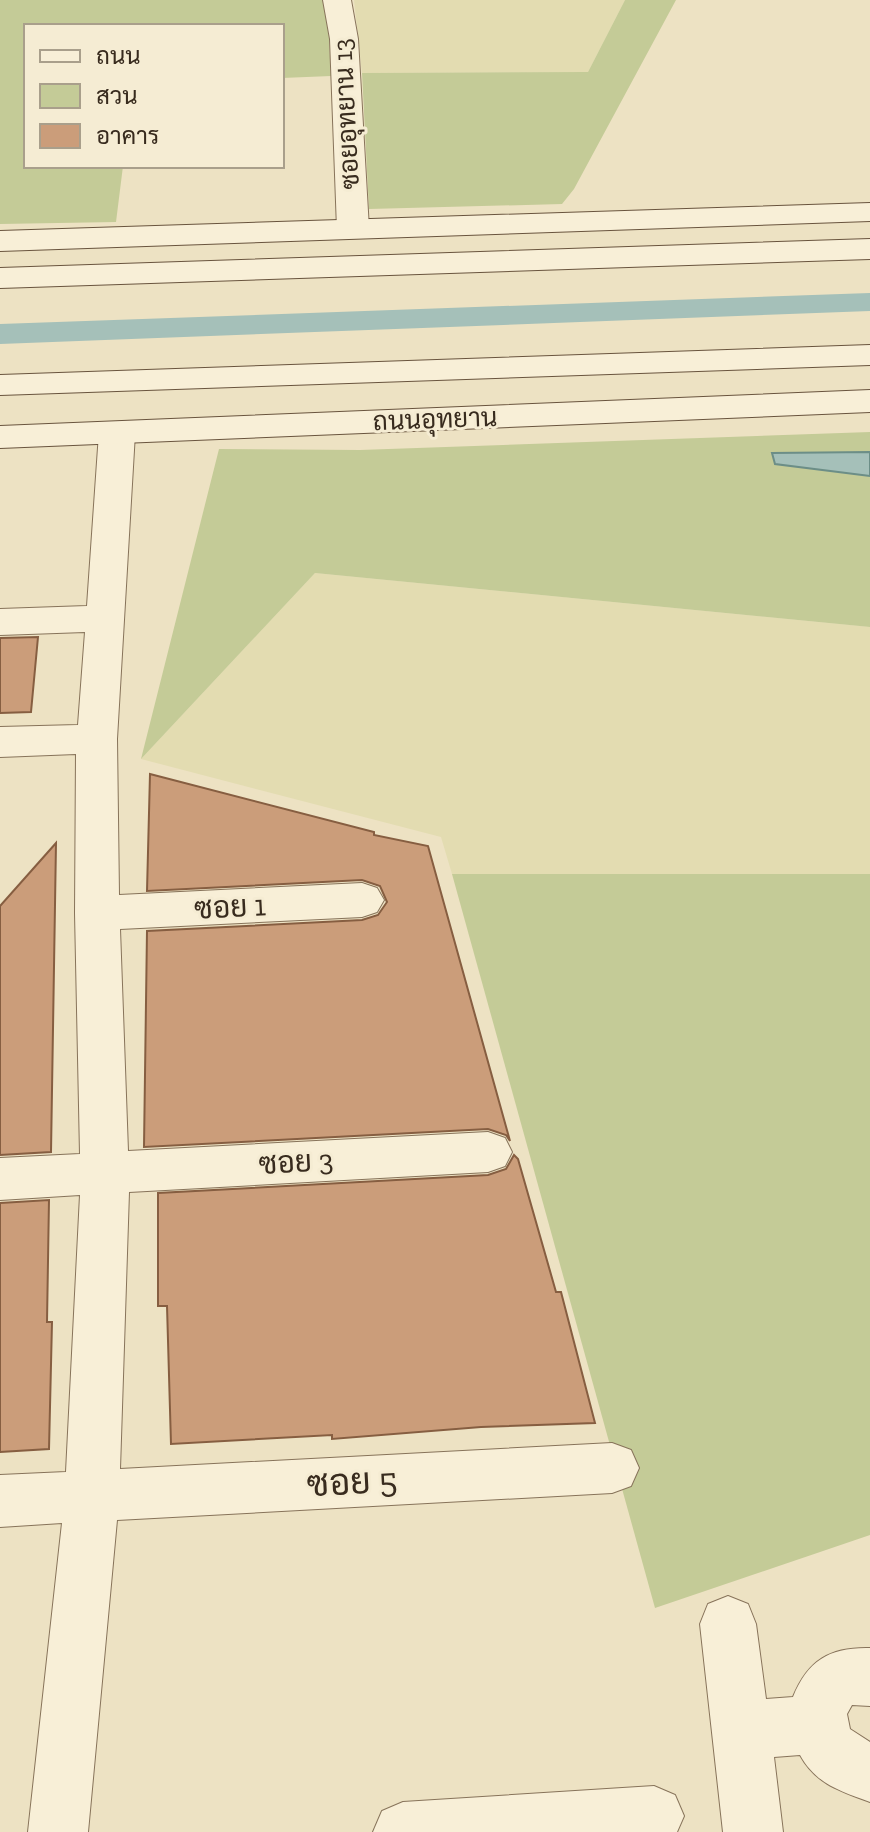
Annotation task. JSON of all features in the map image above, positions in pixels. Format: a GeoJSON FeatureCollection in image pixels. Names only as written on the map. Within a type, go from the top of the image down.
{"type":"FeatureCollection","features":[{"type":"Feature","properties":{"kind":"street","name":"ซอยอุทยาน 13"},"geometry":{"type":"LineString","coordinates":[[337,0],[344,39],[353,229]]}},
{"type":"Feature","properties":{"kind":"street"},"geometry":{"type":"LineString","coordinates":[[0,241],[870,212]]}},
{"type":"Feature","properties":{"kind":"street"},"geometry":{"type":"LineString","coordinates":[[408,264],[870,222]]}},
{"type":"Feature","properties":{"kind":"street"},"geometry":{"type":"LineString","coordinates":[[0,278],[870,249]]}},
{"type":"Feature","properties":{"kind":"street","name":"ถนนอุทยาน"},"geometry":{"type":"LineString","coordinates":[[0,386],[870,355]]}},
{"type":"Feature","properties":{"kind":"street","name":"ถนนอุทยาน"},"geometry":{"type":"LineString","coordinates":[[0,437],[870,401]]}},
{"type":"Feature","properties":{"kind":"street"},"geometry":{"type":"LineString","coordinates":[[58,1832],[92,1494],[105,1172],[97,913],[97,739],[117,433]]}},
{"type":"Feature","properties":{"kind":"street"},"geometry":{"type":"LineString","coordinates":[[0,622],[104,618]]}},
{"type":"Feature","properties":{"kind":"street"},"geometry":{"type":"LineString","coordinates":[[0,742],[97,739]]}},
{"type":"Feature","properties":{"kind":"street","name":"ซอย 1"},"geometry":{"type":"LineString","coordinates":[[97,913],[362,900]]}},
{"type":"Feature","properties":{"kind":"street","name":"ซอย 3"},"geometry":{"type":"LineString","coordinates":[[0,1179],[488,1152]]}},
{"type":"Feature","properties":{"kind":"street","name":"ซอย 5"},"geometry":{"type":"LineString","coordinates":[[0,1501],[612,1468]]}},
{"type":"Feature","properties":{"kind":"street"},"geometry":{"type":"LineString","coordinates":[[728,1624],[753,1832]]}},
{"type":"Feature","properties":{"kind":"street"},"geometry":{"type":"LineString","coordinates":[[870,1677],[850,1676],[836,1682],[824,1693],[818,1707],[817,1724],[822,1738],[836,1758],[856,1769],[870,1772]]}},
{"type":"Feature","properties":{"kind":"street"},"geometry":{"type":"LineString","coordinates":[[741,1730],[817,1724]]}},
{"type":"Feature","properties":{"kind":"street"},"geometry":{"type":"LineString","coordinates":[[403,1832],[654,1816]]}},
{"type":"Feature","properties":{"kind":"shaded area"},"geometry":{"type":"Polygon","coordinates":[[[354,0],[625,0],[588,72],[362,73],[354,0]]]}},
{"type":"Feature","properties":{"kind":"shaded area"},"geometry":{"type":"Polygon","coordinates":[[[315,573],[870,627],[870,874],[452,874],[441,837],[141,759],[315,573]]]}},
{"type":"Feature","properties":{"kind":"green space"},"geometry":{"type":"Polygon","coordinates":[[[0,0],[327,0],[331,76],[284,78],[284,24],[24,24],[24,168],[123,168],[116,222],[0,224],[0,0]]]}},
{"type":"Feature","properties":{"kind":"green space"},"geometry":{"type":"Polygon","coordinates":[[[625,0],[676,0],[574,189],[562,204],[369,209],[362,73],[588,72],[625,0]]]}},
{"type":"Feature","properties":{"kind":"green space"},"geometry":{"type":"Polygon","coordinates":[[[870,432],[870,452],[773,453],[775,464],[870,476],[870,627],[315,573],[141,759],[219,449],[360,450],[870,432]]]}},
{"type":"Feature","properties":{"kind":"green space"},"geometry":{"type":"Polygon","coordinates":[[[452,874],[870,874],[870,1535],[655,1608],[452,874]]]}},
{"type":"Feature","properties":{"kind":"water"},"geometry":{"type":"Polygon","coordinates":[[[870,452],[870,476],[775,464],[772,453],[870,452]]]}},
{"type":"Feature","properties":{"kind":"building"},"geometry":{"type":"Polygon","coordinates":[[[38,637],[31,712],[0,713],[0,638],[38,637]]]}},
{"type":"Feature","properties":{"kind":"building"},"geometry":{"type":"Polygon","coordinates":[[[150,774],[374,832],[374,835],[428,846],[510,1141],[506,1135],[488,1129],[144,1147],[147,931],[362,920],[378,915],[387,902],[380,886],[362,880],[147,891],[150,774]]]}},
{"type":"Feature","properties":{"kind":"building"},"geometry":{"type":"Polygon","coordinates":[[[56,843],[51,1152],[0,1155],[0,906],[56,843]]]}},
{"type":"Feature","properties":{"kind":"building"},"geometry":{"type":"Polygon","coordinates":[[[514,1155],[518,1159],[556,1292],[561,1292],[595,1423],[481,1427],[332,1439],[332,1435],[171,1444],[167,1306],[158,1306],[158,1193],[488,1175],[506,1169],[514,1155]]]}},
{"type":"Feature","properties":{"kind":"building"},"geometry":{"type":"Polygon","coordinates":[[[49,1200],[47,1322],[52,1322],[49,1449],[0,1452],[0,1203],[49,1200]]]}},
{"type":"Feature","properties":{"kind":"waterway"},"geometry":{"type":"LineString","coordinates":[[0,334],[870,302]]}}]}
